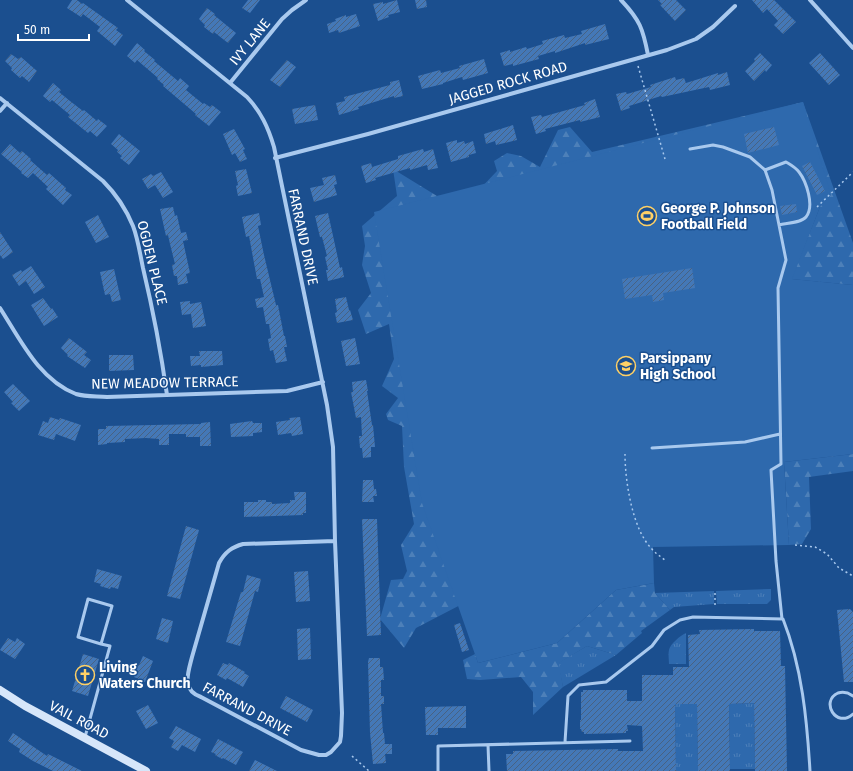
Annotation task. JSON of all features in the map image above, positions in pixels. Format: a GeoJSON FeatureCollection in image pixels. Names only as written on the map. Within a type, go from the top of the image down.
{"type":"FeatureCollection","features":[{"type":"Feature","properties":{"kind":"street","name":"FARRAND DRIVE"},"geometry":{"type":"LineString","coordinates":[[127,0],[247,97],[263,117],[268,128],[276,158],[323,382],[333,447],[341,691],[341,736],[336,748],[326,755],[319,756],[301,750],[201,696],[195,695],[190,690],[188,684],[192,657],[219,563],[231,548],[243,544],[335,540]]}},
{"type":"Feature","properties":{"kind":"street","name":"IVY LANE"},"geometry":{"type":"LineString","coordinates":[[230,83],[282,19],[306,0]]}},
{"type":"Feature","properties":{"kind":"street"},"geometry":{"type":"LineString","coordinates":[[621,0],[638,21],[644,33],[648,55]]}},
{"type":"Feature","properties":{"kind":"street"},"geometry":{"type":"LineString","coordinates":[[810,0],[853,48]]}},
{"type":"Feature","properties":{"kind":"street","name":"JAGGED ROCK ROAD"},"geometry":{"type":"LineString","coordinates":[[276,158],[368,134],[666,50],[696,39],[713,27],[735,6]]}},
{"type":"Feature","properties":{"kind":"street","name":"OGDEN PLACE"},"geometry":{"type":"LineString","coordinates":[[0,98],[103,181],[114,192],[124,208],[133,227],[150,295],[167,395]]}},
{"type":"Feature","properties":{"kind":"street"},"geometry":{"type":"LineString","coordinates":[[0,111],[7,103]]}},
{"type":"Feature","properties":{"kind":"street","name":"NEW MEADOW TERRACE"},"geometry":{"type":"LineString","coordinates":[[0,308],[36,363],[54,382],[65,389],[83,395],[107,397],[287,391],[323,382]]}},
{"type":"Feature","properties":{"kind":"street","name":"VAIL ROAD"},"geometry":{"type":"LineString","coordinates":[[0,690],[25,706],[146,771]]}},
{"type":"Feature","properties":{"kind":"lane"},"geometry":{"type":"LineString","coordinates":[[690,149],[713,146],[723,147],[750,157],[765,170],[772,190],[786,260],[778,288],[781,464],[771,470],[776,561],[782,618],[795,656],[806,713],[810,771]]}},
{"type":"Feature","properties":{"kind":"lane"},"geometry":{"type":"LineString","coordinates":[[765,170],[786,162],[799,172],[807,191],[810,206],[806,216],[800,220],[779,225]]}},
{"type":"Feature","properties":{"kind":"lane"},"geometry":{"type":"LineString","coordinates":[[652,448],[744,442],[780,434]]}},
{"type":"Feature","properties":{"kind":"lane"},"geometry":{"type":"LineString","coordinates":[[84,738],[110,646],[102,644],[78,637],[88,599],[112,606],[102,644]]}},
{"type":"Feature","properties":{"kind":"lane"},"geometry":{"type":"LineString","coordinates":[[565,742],[568,696],[579,686],[606,682],[652,646],[664,630],[680,620],[693,617],[782,618]]}},
{"type":"Feature","properties":{"kind":"lane"},"geometry":{"type":"LineString","coordinates":[[853,696],[845,692],[837,694],[831,700],[830,704],[832,713],[839,718],[848,718],[853,714]]}},
{"type":"Feature","properties":{"kind":"lane"},"geometry":{"type":"LineString","coordinates":[[438,771],[438,746],[630,741]]}},
{"type":"Feature","properties":{"kind":"lane"},"geometry":{"type":"LineString","coordinates":[[488,745],[489,771]]}},
{"type":"Feature","properties":{"kind":"path"},"geometry":{"type":"LineString","coordinates":[[638,66],[665,159]]}},
{"type":"Feature","properties":{"kind":"path"},"geometry":{"type":"LineString","coordinates":[[806,216],[853,172]]}},
{"type":"Feature","properties":{"kind":"path"},"geometry":{"type":"LineString","coordinates":[[625,454],[625,472],[630,500],[639,529],[649,546],[665,560]]}},
{"type":"Feature","properties":{"kind":"path"},"geometry":{"type":"LineString","coordinates":[[795,545],[815,547],[827,554],[839,568],[853,576]]}},
{"type":"Feature","properties":{"kind":"path"},"geometry":{"type":"LineString","coordinates":[[715,591],[715,605]]}},
{"type":"Feature","properties":{"kind":"path"},"geometry":{"type":"LineString","coordinates":[[352,756],[369,771]]}},
{"type":"Feature","properties":{"kind":"green space"},"geometry":{"type":"Polygon","coordinates":[[[803,102],[853,243],[853,285],[791,279],[820,207],[813,160],[468,601],[416,628],[404,648],[380,619],[391,580],[403,579],[407,571],[401,545],[414,524],[404,467],[402,426],[388,420],[386,414],[398,398],[382,386],[394,359],[389,324],[366,334],[358,310],[371,293],[362,265],[365,246],[362,226],[397,196],[393,169],[437,196],[477,192],[497,171],[494,161],[507,153],[521,156],[540,167],[558,130],[570,127],[592,152],[803,102]]]}},
{"type":"Feature","properties":{"kind":"green space","name":"Parsippany High School"},"geometry":{"type":"Polygon","coordinates":[[[803,102],[831,195],[820,207],[792,279],[853,285],[853,454],[784,462],[789,545],[653,547],[654,583],[616,590],[557,643],[478,663],[422,503],[374,212],[803,102]]]}},
{"type":"Feature","properties":{"kind":"green space"},"geometry":{"type":"Polygon","coordinates":[[[853,454],[853,471],[809,477],[811,529],[802,544],[789,545],[784,462],[853,454]]]}},
{"type":"Feature","properties":{"kind":"green space"},"geometry":{"type":"Polygon","coordinates":[[[654,583],[655,593],[670,610],[641,631],[642,633],[616,655],[587,646],[559,663],[563,687],[533,715],[533,692],[521,677],[480,680],[467,679],[463,660],[475,654],[478,663],[557,643],[616,590],[654,583]]]}},
{"type":"Feature","properties":{"kind":"green space"},"geometry":{"type":"Polygon","coordinates":[[[771,589],[771,600],[767,604],[717,604],[716,591],[771,589]]]}},
{"type":"Feature","properties":{"kind":"green space"},"geometry":{"type":"Polygon","coordinates":[[[714,591],[714,604],[674,607],[670,610],[655,593],[714,591]]]}},
{"type":"Feature","properties":{"kind":"green space"},"geometry":{"type":"Polygon","coordinates":[[[686,633],[686,664],[669,664],[671,645],[686,633]]]}},
{"type":"Feature","properties":{"kind":"green space"},"geometry":{"type":"Polygon","coordinates":[[[587,646],[616,655],[563,687],[558,663],[587,646]]]}},
{"type":"Feature","properties":{"kind":"green space"},"geometry":{"type":"Polygon","coordinates":[[[754,703],[755,769],[730,769],[729,704],[754,703]]]}},
{"type":"Feature","properties":{"kind":"green space"},"geometry":{"type":"Polygon","coordinates":[[[675,704],[697,704],[698,771],[676,771],[675,704]]]}},
{"type":"Feature","properties":{"kind":"building"},"geometry":{"type":"Polygon","coordinates":[[[72,0],[77,0],[82,4],[83,3],[118,28],[116,30],[123,35],[115,46],[97,31],[100,27],[83,14],[81,17],[67,8],[72,0]]]}},
{"type":"Feature","properties":{"kind":"building"},"geometry":{"type":"Polygon","coordinates":[[[248,0],[260,0],[250,13],[242,8],[248,0]]]}},
{"type":"Feature","properties":{"kind":"building"},"geometry":{"type":"Polygon","coordinates":[[[397,0],[400,12],[388,15],[389,17],[378,21],[373,4],[383,2],[383,4],[397,0]]]}},
{"type":"Feature","properties":{"kind":"building"},"geometry":{"type":"Polygon","coordinates":[[[415,0],[426,0],[427,7],[417,9],[415,0]]]}},
{"type":"Feature","properties":{"kind":"building"},"geometry":{"type":"Polygon","coordinates":[[[658,0],[676,0],[686,10],[675,21],[660,5],[662,4],[658,0]]]}},
{"type":"Feature","properties":{"kind":"building"},"geometry":{"type":"Polygon","coordinates":[[[752,0],[774,0],[796,22],[783,34],[774,25],[778,21],[767,9],[763,13],[752,0]]]}},
{"type":"Feature","properties":{"kind":"building"},"geometry":{"type":"Polygon","coordinates":[[[207,8],[236,33],[228,43],[214,32],[213,34],[204,27],[205,25],[199,19],[207,8]]]}},
{"type":"Feature","properties":{"kind":"building"},"geometry":{"type":"Polygon","coordinates":[[[356,14],[360,26],[339,33],[338,30],[329,33],[327,24],[346,15],[346,17],[356,14]]]}},
{"type":"Feature","properties":{"kind":"building"},"geometry":{"type":"Polygon","coordinates":[[[605,24],[609,39],[585,45],[585,43],[555,53],[555,51],[538,56],[539,59],[513,66],[513,64],[504,66],[500,53],[510,50],[510,52],[526,47],[527,49],[543,44],[542,41],[564,35],[565,38],[582,34],[581,31],[605,24]]]}},
{"type":"Feature","properties":{"kind":"building"},"geometry":{"type":"Polygon","coordinates":[[[137,43],[155,60],[154,61],[178,81],[180,78],[189,86],[186,90],[203,104],[204,103],[210,107],[212,105],[221,112],[209,126],[163,86],[164,85],[157,79],[158,78],[137,60],[135,63],[127,56],[137,43]]]}},
{"type":"Feature","properties":{"kind":"building"},"geometry":{"type":"Polygon","coordinates":[[[760,53],[772,65],[766,72],[765,70],[754,81],[745,71],[755,61],[754,59],[760,53]]]}},
{"type":"Feature","properties":{"kind":"building"},"geometry":{"type":"Polygon","coordinates":[[[820,53],[840,75],[829,85],[809,63],[820,53]]]}},
{"type":"Feature","properties":{"kind":"building"},"geometry":{"type":"Polygon","coordinates":[[[11,54],[18,59],[21,57],[37,71],[29,82],[22,76],[20,78],[11,70],[12,68],[5,61],[11,54]]]}},
{"type":"Feature","properties":{"kind":"building"},"geometry":{"type":"Polygon","coordinates":[[[484,59],[488,73],[463,80],[462,77],[443,84],[422,89],[418,76],[440,70],[441,73],[484,59]]]}},
{"type":"Feature","properties":{"kind":"building"},"geometry":{"type":"Polygon","coordinates":[[[287,60],[296,67],[280,87],[270,80],[287,60]]]}},
{"type":"Feature","properties":{"kind":"building"},"geometry":{"type":"Polygon","coordinates":[[[727,72],[730,85],[710,90],[709,87],[661,96],[629,106],[630,108],[621,111],[616,94],[626,92],[627,94],[651,87],[650,85],[675,77],[676,80],[684,78],[686,83],[718,73],[718,75],[727,72]]]}},
{"type":"Feature","properties":{"kind":"building"},"geometry":{"type":"Polygon","coordinates":[[[399,80],[403,96],[394,98],[394,96],[358,107],[359,109],[339,115],[336,103],[345,101],[344,97],[390,85],[390,82],[399,80]]]}},
{"type":"Feature","properties":{"kind":"building"},"geometry":{"type":"Polygon","coordinates":[[[53,83],[61,90],[59,92],[70,101],[97,121],[98,119],[107,126],[97,137],[90,131],[88,133],[68,117],[70,115],[52,100],[50,102],[43,96],[53,83]]]}},
{"type":"Feature","properties":{"kind":"building"},"geometry":{"type":"Polygon","coordinates":[[[595,99],[600,117],[580,122],[580,120],[545,129],[546,131],[536,134],[531,117],[541,115],[542,117],[585,105],[584,103],[595,99]]]}},
{"type":"Feature","properties":{"kind":"building"},"geometry":{"type":"Polygon","coordinates":[[[315,105],[318,120],[295,124],[292,109],[315,105]]]}},
{"type":"Feature","properties":{"kind":"building"},"geometry":{"type":"Polygon","coordinates":[[[513,125],[517,140],[496,145],[495,141],[486,144],[484,134],[513,125]]]}},
{"type":"Feature","properties":{"kind":"building"},"geometry":{"type":"Polygon","coordinates":[[[774,127],[779,145],[748,153],[744,134],[774,127]]]}},
{"type":"Feature","properties":{"kind":"building"},"geometry":{"type":"Polygon","coordinates":[[[234,129],[245,149],[243,150],[247,159],[240,162],[235,153],[232,155],[223,134],[234,129]]]}},
{"type":"Feature","properties":{"kind":"building"},"geometry":{"type":"Polygon","coordinates":[[[119,134],[140,151],[129,165],[120,158],[122,156],[111,144],[119,134]]]}},
{"type":"Feature","properties":{"kind":"building"},"geometry":{"type":"Polygon","coordinates":[[[457,140],[457,143],[464,141],[465,144],[473,141],[476,153],[469,155],[469,157],[451,162],[446,143],[457,140]]]}},
{"type":"Feature","properties":{"kind":"building"},"geometry":{"type":"Polygon","coordinates":[[[10,144],[20,153],[22,151],[47,175],[49,173],[66,188],[65,190],[72,195],[63,205],[46,189],[48,187],[33,173],[28,178],[1,154],[10,144]]]}},
{"type":"Feature","properties":{"kind":"building"},"geometry":{"type":"Polygon","coordinates":[[[423,149],[424,152],[433,149],[438,168],[428,170],[427,165],[410,170],[410,168],[375,178],[376,180],[366,183],[361,166],[371,163],[372,167],[398,159],[398,156],[423,149]]]}},
{"type":"Feature","properties":{"kind":"building"},"geometry":{"type":"Polygon","coordinates":[[[810,162],[825,191],[817,195],[802,166],[810,162]]]}},
{"type":"Feature","properties":{"kind":"building"},"geometry":{"type":"Polygon","coordinates":[[[246,169],[252,193],[238,196],[236,186],[238,185],[235,171],[246,169]]]}},
{"type":"Feature","properties":{"kind":"building"},"geometry":{"type":"Polygon","coordinates":[[[161,172],[173,192],[163,198],[155,185],[148,189],[142,179],[151,174],[153,176],[161,172]]]}},
{"type":"Feature","properties":{"kind":"building"},"geometry":{"type":"Polygon","coordinates":[[[335,175],[337,184],[334,185],[337,195],[314,202],[310,188],[324,185],[322,178],[335,175]]]}},
{"type":"Feature","properties":{"kind":"building"},"geometry":{"type":"Polygon","coordinates":[[[796,204],[797,212],[782,215],[780,206],[796,204]]]}},
{"type":"Feature","properties":{"kind":"building"},"geometry":{"type":"Polygon","coordinates":[[[173,207],[175,216],[177,215],[181,233],[186,232],[188,240],[183,241],[190,273],[186,274],[188,283],[178,285],[177,276],[174,276],[172,265],[175,264],[168,235],[166,236],[160,209],[173,207]]]}},
{"type":"Feature","properties":{"kind":"building"},"geometry":{"type":"Polygon","coordinates":[[[259,213],[261,225],[258,226],[264,255],[276,305],[278,305],[287,347],[284,347],[287,361],[276,363],[273,350],[270,351],[268,339],[271,338],[269,324],[266,324],[263,307],[257,308],[255,299],[264,297],[260,279],[257,279],[249,236],[246,237],[242,217],[259,213]]]}},
{"type":"Feature","properties":{"kind":"building"},"geometry":{"type":"Polygon","coordinates":[[[328,213],[340,268],[342,267],[344,277],[328,281],[326,270],[328,270],[325,257],[327,256],[322,237],[320,237],[315,216],[328,213]]]}},
{"type":"Feature","properties":{"kind":"building"},"geometry":{"type":"Polygon","coordinates":[[[98,215],[109,237],[96,243],[85,222],[98,215]]]}},
{"type":"Feature","properties":{"kind":"building"},"geometry":{"type":"Polygon","coordinates":[[[0,232],[13,252],[3,259],[0,255],[0,232]]]}},
{"type":"Feature","properties":{"kind":"building"},"geometry":{"type":"Polygon","coordinates":[[[31,266],[45,287],[34,294],[26,281],[19,286],[12,275],[21,270],[22,272],[31,266]]]}},
{"type":"Feature","properties":{"kind":"building"},"geometry":{"type":"Polygon","coordinates":[[[692,268],[695,288],[663,293],[664,300],[653,302],[652,295],[625,299],[622,279],[692,268]]]}},
{"type":"Feature","properties":{"kind":"building"},"geometry":{"type":"Polygon","coordinates":[[[114,269],[121,300],[112,302],[110,294],[105,295],[100,272],[114,269]]]}},
{"type":"Feature","properties":{"kind":"building"},"geometry":{"type":"Polygon","coordinates":[[[346,297],[353,320],[337,323],[335,299],[346,297]]]}},
{"type":"Feature","properties":{"kind":"building"},"geometry":{"type":"Polygon","coordinates":[[[43,298],[58,317],[44,326],[31,305],[43,298]]]}},
{"type":"Feature","properties":{"kind":"building"},"geometry":{"type":"Polygon","coordinates":[[[190,301],[190,304],[201,302],[206,326],[193,328],[191,314],[182,315],[180,302],[190,301]]]}},
{"type":"Feature","properties":{"kind":"building"},"geometry":{"type":"Polygon","coordinates":[[[69,338],[87,352],[84,355],[91,360],[85,368],[67,356],[68,355],[61,348],[69,338]]]}},
{"type":"Feature","properties":{"kind":"building"},"geometry":{"type":"Polygon","coordinates":[[[355,338],[360,364],[346,366],[341,341],[355,338]]]}},
{"type":"Feature","properties":{"kind":"building"},"geometry":{"type":"Polygon","coordinates":[[[199,351],[222,351],[223,365],[201,367],[201,365],[191,366],[190,356],[200,356],[199,351]]]}},
{"type":"Feature","properties":{"kind":"building"},"geometry":{"type":"Polygon","coordinates":[[[109,355],[133,355],[134,370],[109,371],[109,355]]]}},
{"type":"Feature","properties":{"kind":"building"},"geometry":{"type":"Polygon","coordinates":[[[366,380],[375,447],[371,447],[371,457],[363,458],[359,436],[362,436],[361,417],[356,418],[351,392],[353,392],[352,382],[366,380]]]}},
{"type":"Feature","properties":{"kind":"building"},"geometry":{"type":"Polygon","coordinates":[[[13,384],[30,401],[19,411],[11,403],[13,402],[4,392],[13,384]]]}},
{"type":"Feature","properties":{"kind":"building"},"geometry":{"type":"Polygon","coordinates":[[[50,417],[59,420],[60,418],[81,425],[75,441],[56,434],[54,440],[38,435],[43,421],[48,423],[50,417]]]}},
{"type":"Feature","properties":{"kind":"building"},"geometry":{"type":"Polygon","coordinates":[[[300,417],[303,434],[292,436],[291,433],[278,435],[276,422],[290,420],[289,418],[300,417]]]}},
{"type":"Feature","properties":{"kind":"building"},"geometry":{"type":"Polygon","coordinates":[[[252,421],[253,423],[262,423],[262,432],[253,433],[253,436],[231,437],[230,424],[252,421]]]}},
{"type":"Feature","properties":{"kind":"building"},"geometry":{"type":"Polygon","coordinates":[[[210,422],[211,446],[200,446],[200,437],[186,437],[186,434],[169,434],[169,445],[159,445],[159,439],[146,438],[125,439],[125,442],[98,445],[98,429],[106,429],[106,426],[201,424],[210,422]]]}},
{"type":"Feature","properties":{"kind":"building"},"geometry":{"type":"Polygon","coordinates":[[[363,480],[373,480],[374,489],[376,489],[377,496],[373,496],[374,502],[362,502],[363,480]]]}},
{"type":"Feature","properties":{"kind":"building"},"geometry":{"type":"Polygon","coordinates":[[[294,492],[306,492],[306,513],[303,513],[303,515],[244,517],[244,502],[258,502],[258,500],[266,500],[266,502],[272,502],[272,504],[290,503],[290,500],[295,500],[294,492]]]}},
{"type":"Feature","properties":{"kind":"building"},"geometry":{"type":"Polygon","coordinates":[[[362,519],[377,519],[381,635],[367,636],[362,519]]]}},
{"type":"Feature","properties":{"kind":"building"},"geometry":{"type":"Polygon","coordinates":[[[186,526],[199,530],[180,599],[167,596],[186,526]]]}},
{"type":"Feature","properties":{"kind":"building"},"geometry":{"type":"Polygon","coordinates":[[[97,569],[122,576],[118,589],[111,587],[110,589],[100,586],[101,584],[94,582],[97,569]]]}},
{"type":"Feature","properties":{"kind":"building"},"geometry":{"type":"Polygon","coordinates":[[[308,571],[310,601],[296,602],[294,572],[308,571]]]}},
{"type":"Feature","properties":{"kind":"building"},"geometry":{"type":"Polygon","coordinates":[[[247,575],[261,579],[258,592],[255,591],[240,646],[226,642],[241,592],[243,592],[247,575]]]}},
{"type":"Feature","properties":{"kind":"building"},"geometry":{"type":"Polygon","coordinates":[[[850,609],[853,612],[853,682],[844,682],[837,610],[850,609]]]}},
{"type":"Feature","properties":{"kind":"building"},"geometry":{"type":"Polygon","coordinates":[[[162,618],[173,621],[168,643],[156,639],[162,618]]]}},
{"type":"Feature","properties":{"kind":"building"},"geometry":{"type":"Polygon","coordinates":[[[460,623],[469,650],[462,652],[454,625],[460,623]]]}},
{"type":"Feature","properties":{"kind":"building"},"geometry":{"type":"Polygon","coordinates":[[[310,628],[311,659],[298,660],[297,629],[310,628]]]}},
{"type":"Feature","properties":{"kind":"building"},"geometry":{"type":"Polygon","coordinates":[[[754,629],[754,631],[780,631],[781,666],[785,666],[787,771],[755,771],[754,703],[729,704],[730,771],[698,771],[697,704],[675,704],[676,771],[507,771],[506,754],[513,754],[513,751],[618,749],[618,751],[643,751],[642,726],[627,725],[628,731],[626,731],[626,733],[584,734],[584,732],[580,729],[581,692],[583,692],[583,690],[627,690],[627,701],[642,701],[642,675],[673,675],[673,667],[689,667],[688,635],[700,634],[699,630],[754,629]]]}},
{"type":"Feature","properties":{"kind":"building"},"geometry":{"type":"Polygon","coordinates":[[[8,638],[15,642],[17,638],[25,644],[15,659],[0,650],[8,638]]]}},
{"type":"Feature","properties":{"kind":"building","name":"Living Waters Church"},"geometry":{"type":"Polygon","coordinates":[[[83,654],[99,659],[88,696],[72,691],[83,654]]]}},
{"type":"Feature","properties":{"kind":"building"},"geometry":{"type":"Polygon","coordinates":[[[143,656],[153,661],[145,682],[134,677],[136,672],[133,670],[136,664],[139,665],[143,656]]]}},
{"type":"Feature","properties":{"kind":"building"},"geometry":{"type":"Polygon","coordinates":[[[369,658],[380,658],[380,667],[383,667],[384,680],[381,680],[381,696],[384,696],[384,704],[381,704],[383,733],[385,744],[392,744],[392,754],[385,754],[386,763],[373,764],[370,733],[369,658]]]}},
{"type":"Feature","properties":{"kind":"building"},"geometry":{"type":"Polygon","coordinates":[[[223,663],[228,665],[229,663],[249,676],[243,687],[227,678],[226,680],[217,675],[223,663]]]}},
{"type":"Feature","properties":{"kind":"building"},"geometry":{"type":"Polygon","coordinates":[[[286,696],[313,710],[307,722],[280,708],[286,696]]]}},
{"type":"Feature","properties":{"kind":"building"},"geometry":{"type":"Polygon","coordinates":[[[148,705],[158,723],[146,729],[136,711],[148,705]]]}},
{"type":"Feature","properties":{"kind":"building"},"geometry":{"type":"Polygon","coordinates":[[[466,706],[466,728],[438,728],[438,735],[426,735],[425,707],[466,706]]]}},
{"type":"Feature","properties":{"kind":"building"},"geometry":{"type":"Polygon","coordinates":[[[176,726],[201,739],[195,752],[182,745],[178,751],[171,747],[174,741],[169,738],[176,726]]]}},
{"type":"Feature","properties":{"kind":"building"},"geometry":{"type":"Polygon","coordinates":[[[13,733],[47,756],[48,754],[82,771],[53,771],[33,761],[19,752],[20,749],[8,741],[13,733]]]}},
{"type":"Feature","properties":{"kind":"building"},"geometry":{"type":"Polygon","coordinates":[[[218,739],[243,752],[236,765],[211,752],[218,739]]]}},
{"type":"Feature","properties":{"kind":"building"},"geometry":{"type":"Polygon","coordinates":[[[255,760],[277,771],[249,771],[255,760]]]}},
{"type":"Feature","properties":{"kind":"place","name":"George P. Johnson Football Field"},"geometry":{"type":"Point","coordinates":[647,216]}},
{"type":"Feature","properties":{"kind":"place","name":"Parsippany High School"},"geometry":{"type":"Point","coordinates":[626,366]}},
{"type":"Feature","properties":{"kind":"place","name":"Living Waters Church"},"geometry":{"type":"Point","coordinates":[85,675]}}]}
